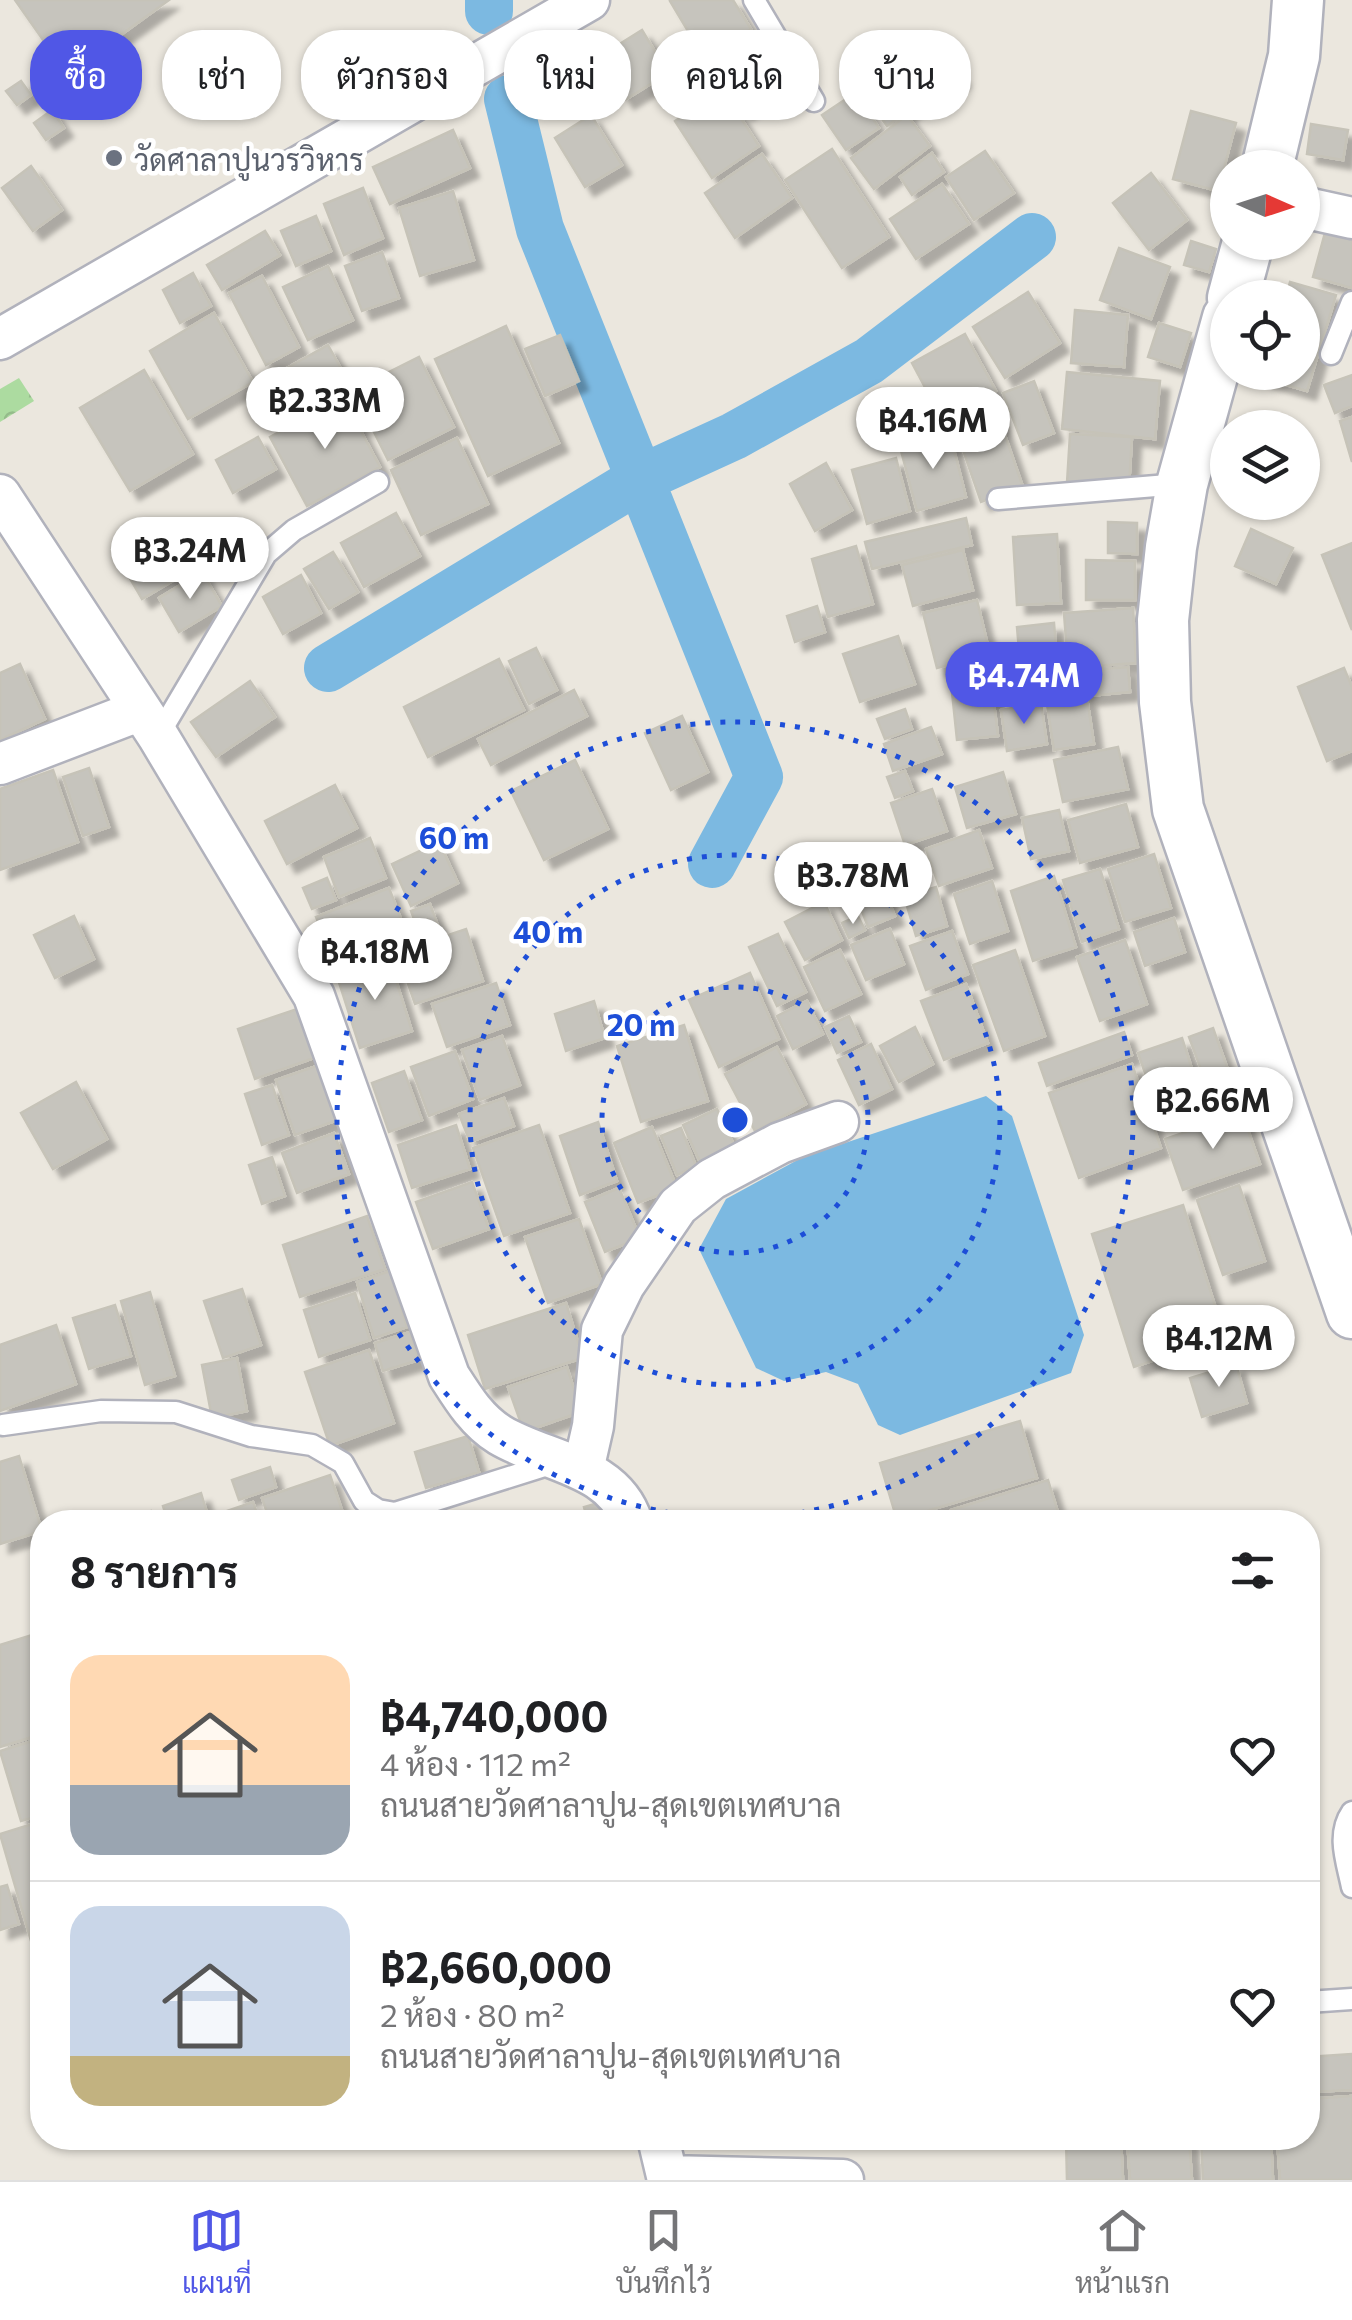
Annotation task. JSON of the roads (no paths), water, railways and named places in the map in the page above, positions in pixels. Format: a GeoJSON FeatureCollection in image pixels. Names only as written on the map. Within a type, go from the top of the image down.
{"type":"FeatureCollection","features":[{"type":"Feature","properties":{"kind":"street"},"geometry":{"type":"LineString","coordinates":[[0,339],[589,0]]}},
{"type":"Feature","properties":{"kind":"street"},"geometry":{"type":"LineString","coordinates":[[1272,150],[1294,56],[1298,0]]}},
{"type":"Feature","properties":{"kind":"street"},"geometry":{"type":"LineString","coordinates":[[1320,211],[1352,218]]}},
{"type":"Feature","properties":{"kind":"street"},"geometry":{"type":"LineString","coordinates":[[1210,383],[1182,484],[1163,620],[1165,702],[1178,809],[1352,1314]]}},
{"type":"Feature","properties":{"kind":"street"},"geometry":{"type":"LineString","coordinates":[[2,502],[150,724],[314,996],[450,1376],[470,1408],[498,1434],[572,1465],[608,1486],[628,1510]]}},
{"type":"Feature","properties":{"kind":"street"},"geometry":{"type":"LineString","coordinates":[[0,764],[150,724]]}},
{"type":"Feature","properties":{"kind":"street"},"geometry":{"type":"LineString","coordinates":[[572,1465],[593,1426],[602,1330],[624,1285],[678,1206],[712,1179],[746,1161],[838,1122]]}},
{"type":"Feature","properties":{"kind":"street"},"geometry":{"type":"LineString","coordinates":[[661,2150],[668,2178],[842,2180]]}},
{"type":"Feature","properties":{"kind":"lane"},"geometry":{"type":"LineString","coordinates":[[754,0],[772,30]]}},
{"type":"Feature","properties":{"kind":"lane"},"geometry":{"type":"LineString","coordinates":[[1332,354],[1352,302]]}},
{"type":"Feature","properties":{"kind":"lane"},"geometry":{"type":"LineString","coordinates":[[150,724],[266,554],[294,530],[378,482]]}},
{"type":"Feature","properties":{"kind":"lane"},"geometry":{"type":"LineString","coordinates":[[998,499],[1182,484]]}},
{"type":"Feature","properties":{"kind":"lane"},"geometry":{"type":"LineString","coordinates":[[3,1425],[101,1412],[176,1412],[251,1436],[312,1446],[343,1463],[364,1501],[378,1510]]}},
{"type":"Feature","properties":{"kind":"lane"},"geometry":{"type":"LineString","coordinates":[[409,1510],[572,1465]]}},
{"type":"Feature","properties":{"kind":"lane"},"geometry":{"type":"LineString","coordinates":[[1352,1812],[1343,1825],[1352,1887]]}},
{"type":"Feature","properties":{"kind":"lane"},"geometry":{"type":"LineString","coordinates":[[1320,2001],[1352,1998]]}},
{"type":"Feature","properties":{"kind":"water"},"geometry":{"type":"Polygon","coordinates":[[[986,1096],[1012,1116],[1084,1335],[1071,1373],[900,1435],[878,1425],[858,1384],[826,1372],[784,1381],[756,1368],[699,1249],[726,1199],[803,1157],[986,1096]]]}},
{"type":"Feature","properties":{"kind":"waterway"},"geometry":{"type":"LineString","coordinates":[[489,0],[489,11]]}},
{"type":"Feature","properties":{"kind":"waterway"},"geometry":{"type":"LineString","coordinates":[[513,120],[540,229],[759,777],[712,864]]}},
{"type":"Feature","properties":{"kind":"waterway"},"geometry":{"type":"LineString","coordinates":[[328,668],[640,479],[734,436],[869,361],[1032,237]]}},
{"type":"Feature","properties":{"kind":"place","name":"วัดศาลาปูนวรวิหาร"},"geometry":{"type":"Point","coordinates":[114,158]}}]}
